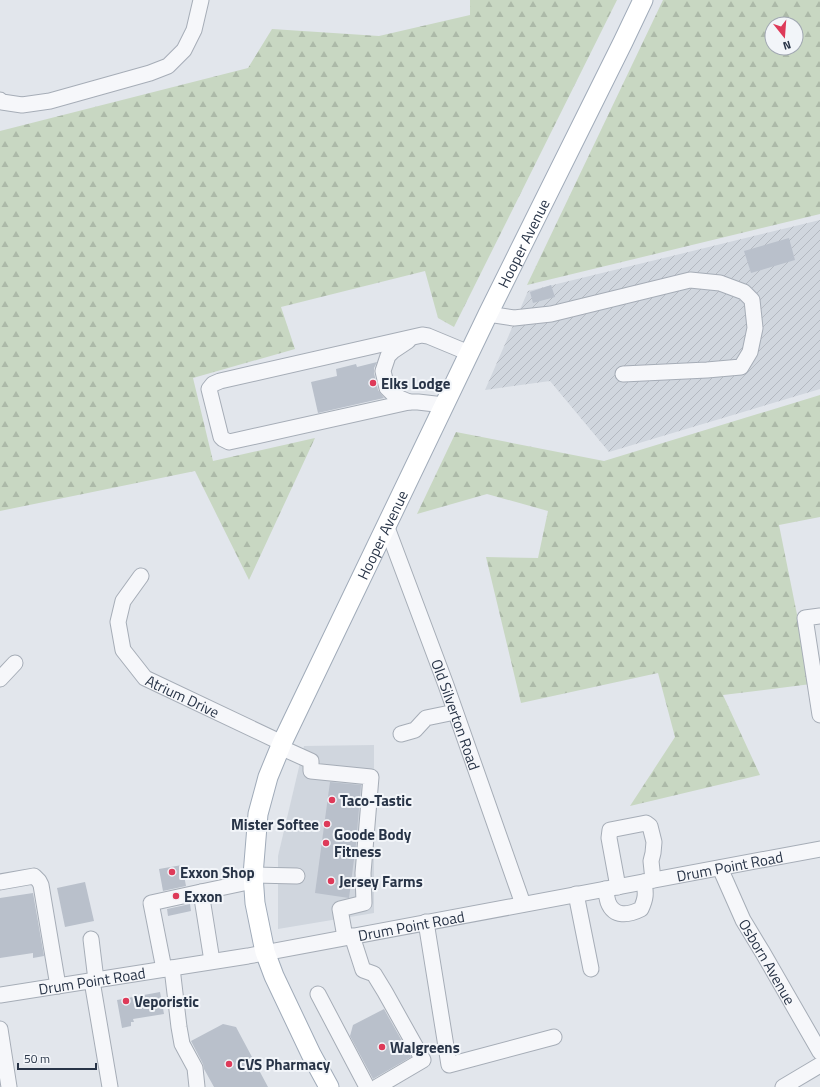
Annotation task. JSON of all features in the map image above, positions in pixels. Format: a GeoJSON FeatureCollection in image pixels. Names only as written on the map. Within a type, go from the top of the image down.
{"type":"FeatureCollection","features":[{"type":"Feature","properties":{"kind":"main road","name":"Hooper Avenue"},"geometry":{"type":"LineString","coordinates":[[330,1087],[311,1054],[277,984],[265,952],[255,903],[253,878],[258,814],[268,777],[281,745],[386,525],[643,0]]}},
{"type":"Feature","properties":{"kind":"street"},"geometry":{"type":"LineString","coordinates":[[0,100],[2,102],[22,105],[50,100],[150,73],[168,66],[184,50],[194,30],[202,0]]}},
{"type":"Feature","properties":{"kind":"street"},"geometry":{"type":"LineString","coordinates":[[488,314],[514,318],[551,314],[690,280],[720,283],[744,292],[752,300],[755,328],[750,352],[741,367],[623,374]]}},
{"type":"Feature","properties":{"kind":"street"},"geometry":{"type":"LineString","coordinates":[[408,402],[394,396],[387,388],[383,371],[388,356],[392,351],[405,342],[422,335]]}},
{"type":"Feature","properties":{"kind":"street"},"geometry":{"type":"LineString","coordinates":[[444,405],[408,402],[229,442],[221,437],[209,389],[213,384],[220,381],[422,335],[470,353]]}},
{"type":"Feature","properties":{"kind":"street","name":"Old Silverton Road"},"geometry":{"type":"LineString","coordinates":[[386,525],[455,712],[523,904]]}},
{"type":"Feature","properties":{"kind":"street","name":"Atrium Drive"},"geometry":{"type":"LineString","coordinates":[[141,576],[123,602],[118,622],[123,650],[145,678],[281,745],[311,762],[312,771],[371,777],[363,873],[364,903],[340,909],[349,937]]}},
{"type":"Feature","properties":{"kind":"street"},"geometry":{"type":"LineString","coordinates":[[820,616],[805,618],[817,678],[820,715]]}},
{"type":"Feature","properties":{"kind":"street"},"geometry":{"type":"LineString","coordinates":[[0,679],[15,663]]}},
{"type":"Feature","properties":{"kind":"street"},"geometry":{"type":"LineString","coordinates":[[401,734],[416,730],[426,718],[455,712]]}},
{"type":"Feature","properties":{"kind":"street"},"geometry":{"type":"LineString","coordinates":[[646,822],[650,826],[654,842],[648,881],[646,899],[641,909],[634,913],[622,914],[614,911],[608,903],[612,888],[609,838],[610,830],[646,822]]}},
{"type":"Feature","properties":{"kind":"street","name":"Drum Point Road"},"geometry":{"type":"LineString","coordinates":[[0,995],[265,952],[820,849]]}},
{"type":"Feature","properties":{"kind":"street","name":"Osborn Avenue"},"geometry":{"type":"LineString","coordinates":[[720,868],[743,920],[820,1052]]}},
{"type":"Feature","properties":{"kind":"street"},"geometry":{"type":"LineString","coordinates":[[0,882],[34,876],[39,881],[58,986]]}},
{"type":"Feature","properties":{"kind":"street"},"geometry":{"type":"LineString","coordinates":[[206,1087],[182,1044],[168,968],[151,903],[201,892],[253,878],[297,876]]}},
{"type":"Feature","properties":{"kind":"street"},"geometry":{"type":"LineString","coordinates":[[201,892],[212,961]]}},
{"type":"Feature","properties":{"kind":"street"},"geometry":{"type":"LineString","coordinates":[[576,894],[591,969]]}},
{"type":"Feature","properties":{"kind":"street"},"geometry":{"type":"LineString","coordinates":[[426,922],[449,1065],[554,1037]]}},
{"type":"Feature","properties":{"kind":"street"},"geometry":{"type":"LineString","coordinates":[[349,937],[363,970],[374,974],[386,992],[423,1060],[377,1087]]}},
{"type":"Feature","properties":{"kind":"street"},"geometry":{"type":"LineString","coordinates":[[91,939],[94,980],[110,1087]]}},
{"type":"Feature","properties":{"kind":"street"},"geometry":{"type":"LineString","coordinates":[[318,994],[367,1087]]}},
{"type":"Feature","properties":{"kind":"street"},"geometry":{"type":"LineString","coordinates":[[0,1029],[9,1087]]}},
{"type":"Feature","properties":{"kind":"street"},"geometry":{"type":"LineString","coordinates":[[783,1087],[820,1065]]}},
{"type":"Feature","properties":{"kind":"street"},"geometry":{"type":"LineString","coordinates":[[195,1068],[197,1087]]}},
{"type":"Feature","properties":{"kind":"shaded area"},"geometry":{"type":"Polygon","coordinates":[[[820,220],[820,389],[609,452],[550,381],[485,390],[528,291],[820,220]]]}},
{"type":"Feature","properties":{"kind":"shaded area"},"geometry":{"type":"Polygon","coordinates":[[[374,745],[374,913],[278,929],[278,856],[304,746],[374,745]]]}},
{"type":"Feature","properties":{"kind":"green space"},"geometry":{"type":"Polygon","coordinates":[[[470,0],[617,0],[454,327],[438,318],[425,271],[281,307],[295,349],[193,378],[213,461],[315,438],[249,580],[195,471],[0,511],[0,131],[248,68],[272,29],[379,36],[470,15],[470,0]]]}},
{"type":"Feature","properties":{"kind":"green space"},"geometry":{"type":"Polygon","coordinates":[[[663,0],[820,0],[820,214],[527,285],[663,0]]]}},
{"type":"Feature","properties":{"kind":"green space"},"geometry":{"type":"Polygon","coordinates":[[[820,395],[820,517],[779,525],[811,684],[723,695],[760,775],[630,806],[675,737],[658,673],[521,703],[486,557],[538,558],[548,511],[487,494],[417,514],[456,432],[604,461],[820,395]]]}},
{"type":"Feature","properties":{"kind":"building"},"geometry":{"type":"Polygon","coordinates":[[[789,238],[795,260],[751,273],[744,251],[789,238]]]}},
{"type":"Feature","properties":{"kind":"building"},"geometry":{"type":"Polygon","coordinates":[[[551,285],[555,297],[533,303],[530,292],[551,285]]]}},
{"type":"Feature","properties":{"kind":"building"},"geometry":{"type":"Polygon","coordinates":[[[377,362],[374,368],[374,373],[378,390],[384,398],[318,413],[311,382],[337,376],[336,369],[356,364],[357,367],[377,362]]]}},
{"type":"Feature","properties":{"kind":"building"},"geometry":{"type":"Polygon","coordinates":[[[330,782],[361,785],[356,844],[349,898],[315,893],[330,782]]]}},
{"type":"Feature","properties":{"kind":"building"},"geometry":{"type":"Polygon","coordinates":[[[182,865],[186,886],[163,891],[159,869],[182,865]]]}},
{"type":"Feature","properties":{"kind":"building"},"geometry":{"type":"Polygon","coordinates":[[[85,882],[94,921],[65,927],[57,888],[85,882]]]}},
{"type":"Feature","properties":{"kind":"building"},"geometry":{"type":"Polygon","coordinates":[[[33,893],[44,956],[33,958],[33,953],[0,958],[0,898],[33,893]]]}},
{"type":"Feature","properties":{"kind":"building"},"geometry":{"type":"Polygon","coordinates":[[[190,904],[191,911],[168,916],[167,909],[190,904]]]}},
{"type":"Feature","properties":{"kind":"building"},"geometry":{"type":"Polygon","coordinates":[[[160,992],[164,1014],[133,1019],[134,1022],[131,1022],[131,1026],[122,1028],[117,1000],[160,992]]]}},
{"type":"Feature","properties":{"kind":"building","name":"Walgreens"},"geometry":{"type":"Polygon","coordinates":[[[384,1009],[411,1057],[373,1079],[350,1036],[353,1025],[384,1009]]]}},
{"type":"Feature","properties":{"kind":"building","name":"CVS Pharmacy"},"geometry":{"type":"Polygon","coordinates":[[[223,1024],[236,1027],[268,1087],[214,1087],[191,1041],[223,1024]]]}},
{"type":"Feature","properties":{"kind":"place","name":"Elks Lodge"},"geometry":{"type":"Point","coordinates":[373,383]}},
{"type":"Feature","properties":{"kind":"place","name":"Taco-Tastic"},"geometry":{"type":"Point","coordinates":[332,800]}},
{"type":"Feature","properties":{"kind":"place","name":"Mister Softee"},"geometry":{"type":"Point","coordinates":[327,824]}},
{"type":"Feature","properties":{"kind":"place","name":"Goode Body Fitness"},"geometry":{"type":"Point","coordinates":[326,843]}},
{"type":"Feature","properties":{"kind":"place","name":"Exxon Shop"},"geometry":{"type":"Point","coordinates":[172,872]}},
{"type":"Feature","properties":{"kind":"place","name":"Jersey Farms"},"geometry":{"type":"Point","coordinates":[331,881]}},
{"type":"Feature","properties":{"kind":"place","name":"Exxon"},"geometry":{"type":"Point","coordinates":[176,896]}},
{"type":"Feature","properties":{"kind":"place","name":"Veporistic"},"geometry":{"type":"Point","coordinates":[126,1001]}},
{"type":"Feature","properties":{"kind":"place","name":"Walgreens"},"geometry":{"type":"Point","coordinates":[382,1047]}},
{"type":"Feature","properties":{"kind":"place","name":"CVS Pharmacy"},"geometry":{"type":"Point","coordinates":[229,1064]}}]}
